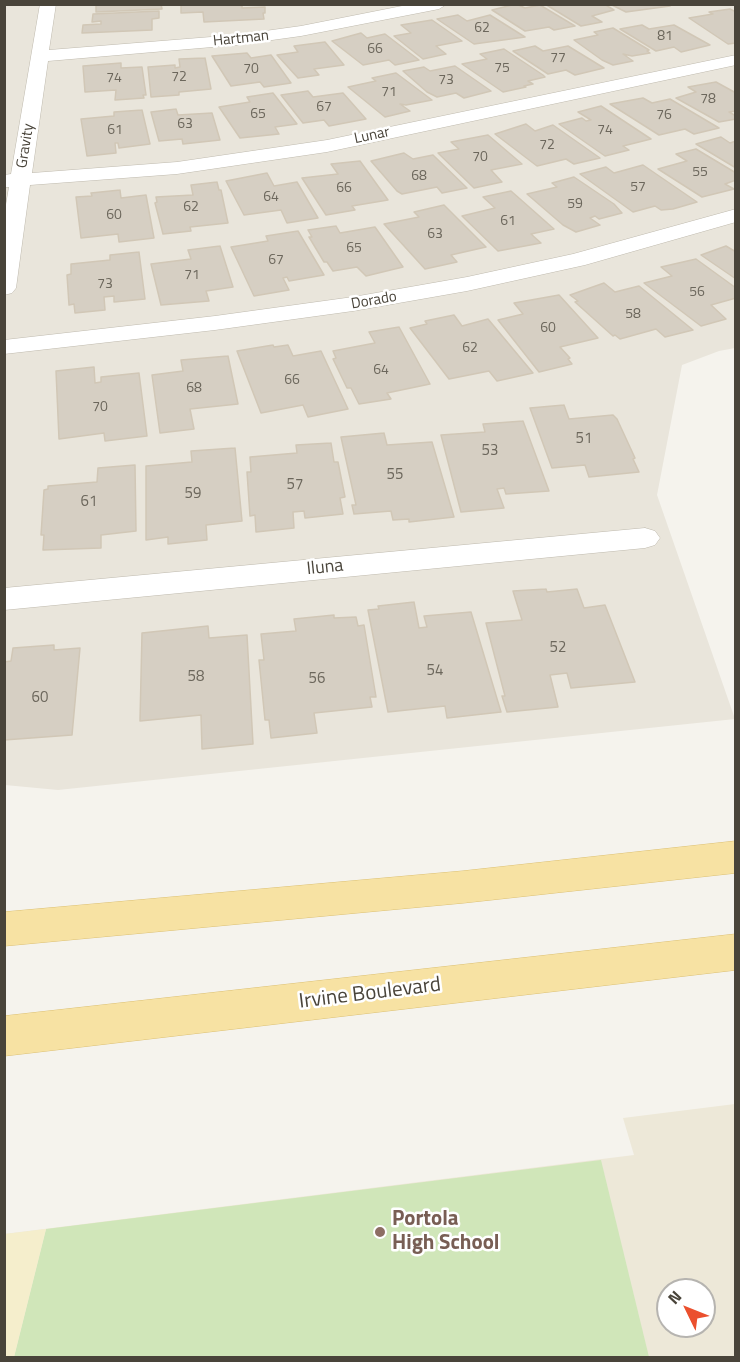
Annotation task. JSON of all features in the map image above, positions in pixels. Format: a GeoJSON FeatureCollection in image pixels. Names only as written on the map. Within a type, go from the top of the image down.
{"type":"FeatureCollection","features":[{"type":"Feature","properties":{"kind":"main road"},"geometry":{"type":"LineString","coordinates":[[4,929],[463,887],[735,857]]}},
{"type":"Feature","properties":{"kind":"main road","name":"Irvine Boulevard"},"geometry":{"type":"LineString","coordinates":[[4,1036],[735,952]]}},
{"type":"Feature","properties":{"kind":"street","name":"Gravity"},"geometry":{"type":"LineString","coordinates":[[4,288],[13,181],[40,56],[48,4]]}},
{"type":"Feature","properties":{"kind":"street","name":"Hartman"},"geometry":{"type":"LineString","coordinates":[[40,56],[236,40],[301,31],[439,4]]}},
{"type":"Feature","properties":{"kind":"street"},"geometry":{"type":"LineString","coordinates":[[296,13],[301,31]]}},
{"type":"Feature","properties":{"kind":"street","name":"Lunar"},"geometry":{"type":"LineString","coordinates":[[13,181],[177,168],[327,146],[735,60]]}},
{"type":"Feature","properties":{"kind":"street","name":"Dorado"},"geometry":{"type":"LineString","coordinates":[[4,347],[249,319],[467,284],[577,260],[735,215]]}},
{"type":"Feature","properties":{"kind":"street","name":"Iluna"},"geometry":{"type":"LineString","coordinates":[[4,599],[645,538]]}},
{"type":"Feature","properties":{"kind":"shaded area"},"geometry":{"type":"Polygon","coordinates":[[[4,5],[735,5],[735,348],[719,351],[682,365],[657,495],[735,719],[58,790],[5,785],[4,5]]]}},
{"type":"Feature","properties":{"kind":"shaded area","name":"Portola High School"},"geometry":{"type":"Polygon","coordinates":[[[735,1104],[735,1357],[5,1357],[4,1234],[634,1155],[623,1118],[735,1104]]]}},
{"type":"Feature","properties":{"kind":"green space","name":"Portola High School"},"geometry":{"type":"Polygon","coordinates":[[[601,1160],[649,1357],[14,1357],[46,1229],[601,1160]]]}},
{"type":"Feature","properties":{"kind":"sand"},"geometry":{"type":"Polygon","coordinates":[[[46,1229],[14,1357],[5,1357],[5,1234],[46,1229]]]}},
{"type":"Feature","properties":{"kind":"building"},"geometry":{"type":"Polygon","coordinates":[[[83,4],[161,4],[162,9],[96,12],[96,5],[83,4]]]}},
{"type":"Feature","properties":{"kind":"building"},"geometry":{"type":"Polygon","coordinates":[[[181,4],[242,4],[242,8],[265,7],[265,13],[263,13],[264,19],[204,22],[203,12],[181,13],[181,4]]]}},
{"type":"Feature","properties":{"kind":"building"},"geometry":{"type":"Polygon","coordinates":[[[516,4],[525,8],[540,5],[575,26],[554,30],[549,27],[525,31],[492,10],[516,4]]]}},
{"type":"Feature","properties":{"kind":"building"},"geometry":{"type":"Polygon","coordinates":[[[545,4],[604,4],[614,10],[592,16],[602,22],[581,26],[545,4]]]}},
{"type":"Feature","properties":{"kind":"building"},"geometry":{"type":"Polygon","coordinates":[[[610,4],[667,4],[670,6],[626,12],[610,4]]]}},
{"type":"Feature","properties":{"kind":"building"},"geometry":{"type":"Polygon","coordinates":[[[730,9],[736,12],[736,43],[728,44],[689,18],[713,14],[709,12],[730,9]]]}},
{"type":"Feature","properties":{"kind":"building"},"geometry":{"type":"Polygon","coordinates":[[[159,11],[159,18],[152,19],[152,30],[82,33],[83,25],[101,24],[101,21],[92,22],[93,14],[159,11]]]}},
{"type":"Feature","properties":{"kind":"building"},"geometry":{"type":"Polygon","coordinates":[[[458,15],[467,21],[490,15],[525,37],[474,44],[437,19],[458,15]]]}},
{"type":"Feature","properties":{"kind":"building"},"geometry":{"type":"Polygon","coordinates":[[[432,20],[462,41],[436,46],[446,54],[423,59],[394,36],[411,33],[401,25],[432,20]]]}},
{"type":"Feature","properties":{"kind":"building"},"geometry":{"type":"Polygon","coordinates":[[[642,25],[649,29],[674,25],[710,45],[681,52],[674,47],[656,51],[620,29],[642,25]]]}},
{"type":"Feature","properties":{"kind":"building"},"geometry":{"type":"Polygon","coordinates":[[[613,28],[649,50],[647,51],[650,53],[632,56],[623,54],[633,61],[613,65],[574,40],[598,35],[594,32],[613,28]]]}},
{"type":"Feature","properties":{"kind":"building"},"geometry":{"type":"Polygon","coordinates":[[[361,33],[367,38],[385,34],[419,60],[395,65],[389,60],[363,65],[332,41],[361,33]]]}},
{"type":"Feature","properties":{"kind":"building"},"geometry":{"type":"Polygon","coordinates":[[[325,42],[344,65],[314,69],[319,75],[298,78],[277,55],[298,52],[294,46],[325,42]]]}},
{"type":"Feature","properties":{"kind":"building"},"geometry":{"type":"Polygon","coordinates":[[[535,46],[543,51],[568,46],[604,68],[575,75],[566,70],[548,74],[513,51],[535,46]]]}},
{"type":"Feature","properties":{"kind":"building"},"geometry":{"type":"Polygon","coordinates":[[[504,49],[545,77],[528,81],[533,84],[524,86],[526,87],[503,92],[462,64],[487,59],[480,54],[504,49]]]}},
{"type":"Feature","properties":{"kind":"building"},"geometry":{"type":"Polygon","coordinates":[[[247,53],[251,58],[271,55],[291,83],[264,87],[260,82],[231,86],[212,56],[247,53]]]}},
{"type":"Feature","properties":{"kind":"building"},"geometry":{"type":"Polygon","coordinates":[[[205,58],[211,89],[151,97],[148,67],[175,65],[175,68],[180,67],[179,59],[205,58]]]}},
{"type":"Feature","properties":{"kind":"building"},"geometry":{"type":"Polygon","coordinates":[[[121,63],[121,68],[142,67],[146,95],[143,95],[144,98],[115,100],[116,90],[85,92],[83,66],[121,63]]]}},
{"type":"Feature","properties":{"kind":"building"},"geometry":{"type":"Polygon","coordinates":[[[455,66],[491,91],[464,98],[456,93],[437,97],[427,92],[403,71],[424,67],[430,71],[455,66]]]}},
{"type":"Feature","properties":{"kind":"building"},"geometry":{"type":"Polygon","coordinates":[[[396,73],[432,100],[400,104],[410,111],[385,117],[348,87],[376,81],[372,78],[396,73]]]}},
{"type":"Feature","properties":{"kind":"building"},"geometry":{"type":"Polygon","coordinates":[[[716,82],[736,93],[736,111],[729,112],[736,116],[736,119],[719,122],[676,98],[696,92],[688,87],[716,82]]]}},
{"type":"Feature","properties":{"kind":"building"},"geometry":{"type":"Polygon","coordinates":[[[308,91],[313,97],[343,93],[366,119],[329,126],[324,120],[303,123],[281,95],[308,91]]]}},
{"type":"Feature","properties":{"kind":"building"},"geometry":{"type":"Polygon","coordinates":[[[273,93],[297,124],[275,127],[279,134],[240,138],[219,107],[250,102],[247,97],[273,93]]]}},
{"type":"Feature","properties":{"kind":"building"},"geometry":{"type":"Polygon","coordinates":[[[643,98],[652,103],[670,99],[719,128],[694,134],[685,129],[659,135],[610,104],[643,98]]]}},
{"type":"Feature","properties":{"kind":"building"},"geometry":{"type":"Polygon","coordinates":[[[601,106],[651,139],[623,146],[629,150],[605,156],[559,124],[582,118],[586,121],[591,120],[578,112],[601,106]]]}},
{"type":"Feature","properties":{"kind":"building"},"geometry":{"type":"Polygon","coordinates":[[[176,109],[178,115],[212,113],[220,140],[183,144],[182,139],[159,141],[151,112],[176,109]]]}},
{"type":"Feature","properties":{"kind":"building"},"geometry":{"type":"Polygon","coordinates":[[[142,110],[150,144],[119,148],[118,143],[115,143],[116,153],[87,156],[81,119],[114,116],[114,112],[142,110]]]}},
{"type":"Feature","properties":{"kind":"building"},"geometry":{"type":"Polygon","coordinates":[[[526,124],[535,131],[553,125],[600,158],[574,164],[566,159],[537,166],[495,134],[526,124]]]}},
{"type":"Feature","properties":{"kind":"building"},"geometry":{"type":"Polygon","coordinates":[[[488,135],[522,164],[491,170],[502,182],[474,188],[438,153],[459,149],[451,142],[488,135]]]}},
{"type":"Feature","properties":{"kind":"building"},"geometry":{"type":"Polygon","coordinates":[[[721,137],[730,143],[736,141],[736,168],[696,144],[721,137]]]}},
{"type":"Feature","properties":{"kind":"building"},"geometry":{"type":"Polygon","coordinates":[[[696,149],[736,173],[736,180],[725,184],[734,189],[702,197],[658,169],[687,161],[676,154],[696,149]]]}},
{"type":"Feature","properties":{"kind":"building"},"geometry":{"type":"Polygon","coordinates":[[[404,153],[413,159],[433,155],[467,188],[442,193],[437,187],[402,194],[371,161],[404,153]]]}},
{"type":"Feature","properties":{"kind":"building"},"geometry":{"type":"Polygon","coordinates":[[[360,161],[388,200],[352,206],[355,210],[326,215],[302,178],[338,174],[331,164],[360,161]]]}},
{"type":"Feature","properties":{"kind":"building"},"geometry":{"type":"Polygon","coordinates":[[[643,165],[697,202],[673,209],[661,210],[655,206],[633,212],[580,174],[606,167],[614,173],[643,165]]]}},
{"type":"Feature","properties":{"kind":"building"},"geometry":{"type":"Polygon","coordinates":[[[267,173],[274,186],[297,182],[318,218],[287,223],[281,210],[244,215],[226,181],[267,173]]]}},
{"type":"Feature","properties":{"kind":"building"},"geometry":{"type":"Polygon","coordinates":[[[574,177],[614,204],[622,213],[599,219],[595,216],[590,218],[600,225],[576,232],[563,225],[527,194],[557,187],[552,183],[574,177]]]}},
{"type":"Feature","properties":{"kind":"building"},"geometry":{"type":"Polygon","coordinates":[[[217,182],[228,223],[190,227],[191,231],[163,234],[155,203],[157,202],[156,197],[193,195],[191,185],[217,182]]]}},
{"type":"Feature","properties":{"kind":"building"},"geometry":{"type":"Polygon","coordinates":[[[120,190],[121,198],[146,195],[154,238],[119,242],[118,234],[81,238],[76,197],[120,190]]]}},
{"type":"Feature","properties":{"kind":"building"},"geometry":{"type":"Polygon","coordinates":[[[511,191],[554,229],[531,234],[541,243],[498,251],[462,216],[495,208],[483,197],[511,191]]]}},
{"type":"Feature","properties":{"kind":"building"},"geometry":{"type":"Polygon","coordinates":[[[444,205],[486,247],[451,255],[457,262],[425,269],[384,224],[419,217],[414,212],[444,205]]]}},
{"type":"Feature","properties":{"kind":"building"},"geometry":{"type":"Polygon","coordinates":[[[336,226],[340,233],[375,227],[403,267],[366,276],[357,267],[333,271],[327,262],[324,262],[309,237],[312,237],[308,230],[336,226]]]}},
{"type":"Feature","properties":{"kind":"building"},"geometry":{"type":"Polygon","coordinates":[[[298,231],[324,275],[289,281],[287,277],[283,278],[289,290],[254,296],[231,247],[268,241],[266,236],[298,231]]]}},
{"type":"Feature","properties":{"kind":"building"},"geometry":{"type":"Polygon","coordinates":[[[220,246],[233,287],[206,291],[209,301],[161,305],[151,264],[191,259],[188,250],[220,246]]]}},
{"type":"Feature","properties":{"kind":"building"},"geometry":{"type":"Polygon","coordinates":[[[726,246],[736,252],[736,279],[701,255],[726,246]]]}},
{"type":"Feature","properties":{"kind":"building"},"geometry":{"type":"Polygon","coordinates":[[[139,252],[145,299],[114,302],[114,296],[104,297],[105,310],[75,313],[74,304],[69,305],[67,275],[71,274],[71,264],[110,260],[110,255],[139,252]]]}},
{"type":"Feature","properties":{"kind":"building"},"geometry":{"type":"Polygon","coordinates":[[[696,259],[736,288],[736,298],[711,305],[726,319],[701,326],[644,283],[672,276],[661,267],[696,259]]]}},
{"type":"Feature","properties":{"kind":"building"},"geometry":{"type":"Polygon","coordinates":[[[604,283],[615,292],[639,286],[693,330],[665,337],[656,329],[620,339],[613,336],[570,295],[604,283]]]}},
{"type":"Feature","properties":{"kind":"building"},"geometry":{"type":"Polygon","coordinates":[[[559,295],[598,338],[560,347],[570,358],[568,359],[572,364],[539,372],[498,320],[523,314],[514,303],[559,295]]]}},
{"type":"Feature","properties":{"kind":"building"},"geometry":{"type":"Polygon","coordinates":[[[454,315],[462,326],[488,319],[533,373],[497,381],[489,371],[449,379],[410,328],[427,324],[425,321],[454,315]]]}},
{"type":"Feature","properties":{"kind":"building"},"geometry":{"type":"Polygon","coordinates":[[[399,327],[430,384],[387,393],[391,399],[359,404],[351,388],[347,388],[333,359],[336,358],[333,351],[375,343],[369,332],[399,327]]]}},
{"type":"Feature","properties":{"kind":"building"},"geometry":{"type":"Polygon","coordinates":[[[273,345],[274,347],[288,345],[293,356],[321,351],[348,409],[308,417],[303,405],[261,413],[237,351],[273,345]]]}},
{"type":"Feature","properties":{"kind":"building"},"geometry":{"type":"Polygon","coordinates":[[[228,356],[238,404],[190,409],[194,429],[160,433],[152,375],[183,371],[181,360],[228,356]]]}},
{"type":"Feature","properties":{"kind":"building"},"geometry":{"type":"Polygon","coordinates":[[[94,367],[95,383],[101,382],[101,377],[139,373],[147,436],[105,441],[104,433],[59,439],[56,371],[94,367]]]}},
{"type":"Feature","properties":{"kind":"building"},"geometry":{"type":"Polygon","coordinates":[[[564,405],[569,419],[613,415],[635,458],[633,459],[639,472],[589,477],[585,465],[552,468],[530,408],[564,405]]]}},
{"type":"Feature","properties":{"kind":"building"},"geometry":{"type":"Polygon","coordinates":[[[523,421],[549,491],[506,494],[504,488],[497,489],[504,508],[461,512],[441,435],[485,432],[483,424],[523,421]]]}},
{"type":"Feature","properties":{"kind":"building"},"geometry":{"type":"Polygon","coordinates":[[[384,433],[387,445],[432,442],[454,517],[409,522],[409,519],[393,520],[391,511],[354,514],[352,505],[356,505],[341,437],[384,433]]]}},
{"type":"Feature","properties":{"kind":"building"},"geometry":{"type":"Polygon","coordinates":[[[331,443],[334,462],[338,462],[345,497],[340,498],[343,514],[305,518],[304,511],[293,512],[294,528],[256,532],[255,515],[250,516],[247,472],[251,472],[250,457],[297,453],[296,445],[331,443]]]}},
{"type":"Feature","properties":{"kind":"building"},"geometry":{"type":"Polygon","coordinates":[[[235,448],[242,521],[206,525],[207,540],[168,544],[168,537],[146,540],[146,466],[192,462],[191,451],[235,448]]]}},
{"type":"Feature","properties":{"kind":"building"},"geometry":{"type":"Polygon","coordinates":[[[135,465],[136,531],[101,535],[101,548],[43,550],[44,535],[41,535],[44,490],[48,489],[48,486],[97,482],[98,468],[135,465]]]}},
{"type":"Feature","properties":{"kind":"building"},"geometry":{"type":"Polygon","coordinates":[[[546,589],[547,592],[577,589],[584,608],[605,605],[635,682],[571,688],[567,673],[550,675],[558,707],[507,712],[486,623],[522,620],[513,591],[546,589]]]}},
{"type":"Feature","properties":{"kind":"building"},"geometry":{"type":"Polygon","coordinates":[[[414,602],[419,628],[427,627],[424,616],[471,612],[501,712],[447,718],[445,706],[388,712],[368,610],[379,609],[378,606],[414,602]]]}},
{"type":"Feature","properties":{"kind":"building"},"geometry":{"type":"Polygon","coordinates":[[[334,615],[334,618],[356,617],[358,626],[364,625],[376,697],[370,697],[372,707],[314,713],[317,733],[271,738],[269,720],[265,720],[259,660],[264,660],[261,634],[296,631],[294,619],[334,615]]]}},
{"type":"Feature","properties":{"kind":"building"},"geometry":{"type":"Polygon","coordinates":[[[208,626],[209,638],[247,635],[253,744],[202,749],[201,715],[140,721],[142,633],[208,626]]]}},
{"type":"Feature","properties":{"kind":"building"},"geometry":{"type":"Polygon","coordinates":[[[54,645],[54,650],[80,648],[72,735],[4,740],[4,662],[11,661],[13,648],[54,645]]]}},
{"type":"Feature","properties":{"kind":"place","name":"Portola High School"},"geometry":{"type":"Point","coordinates":[380,1232]}}]}
